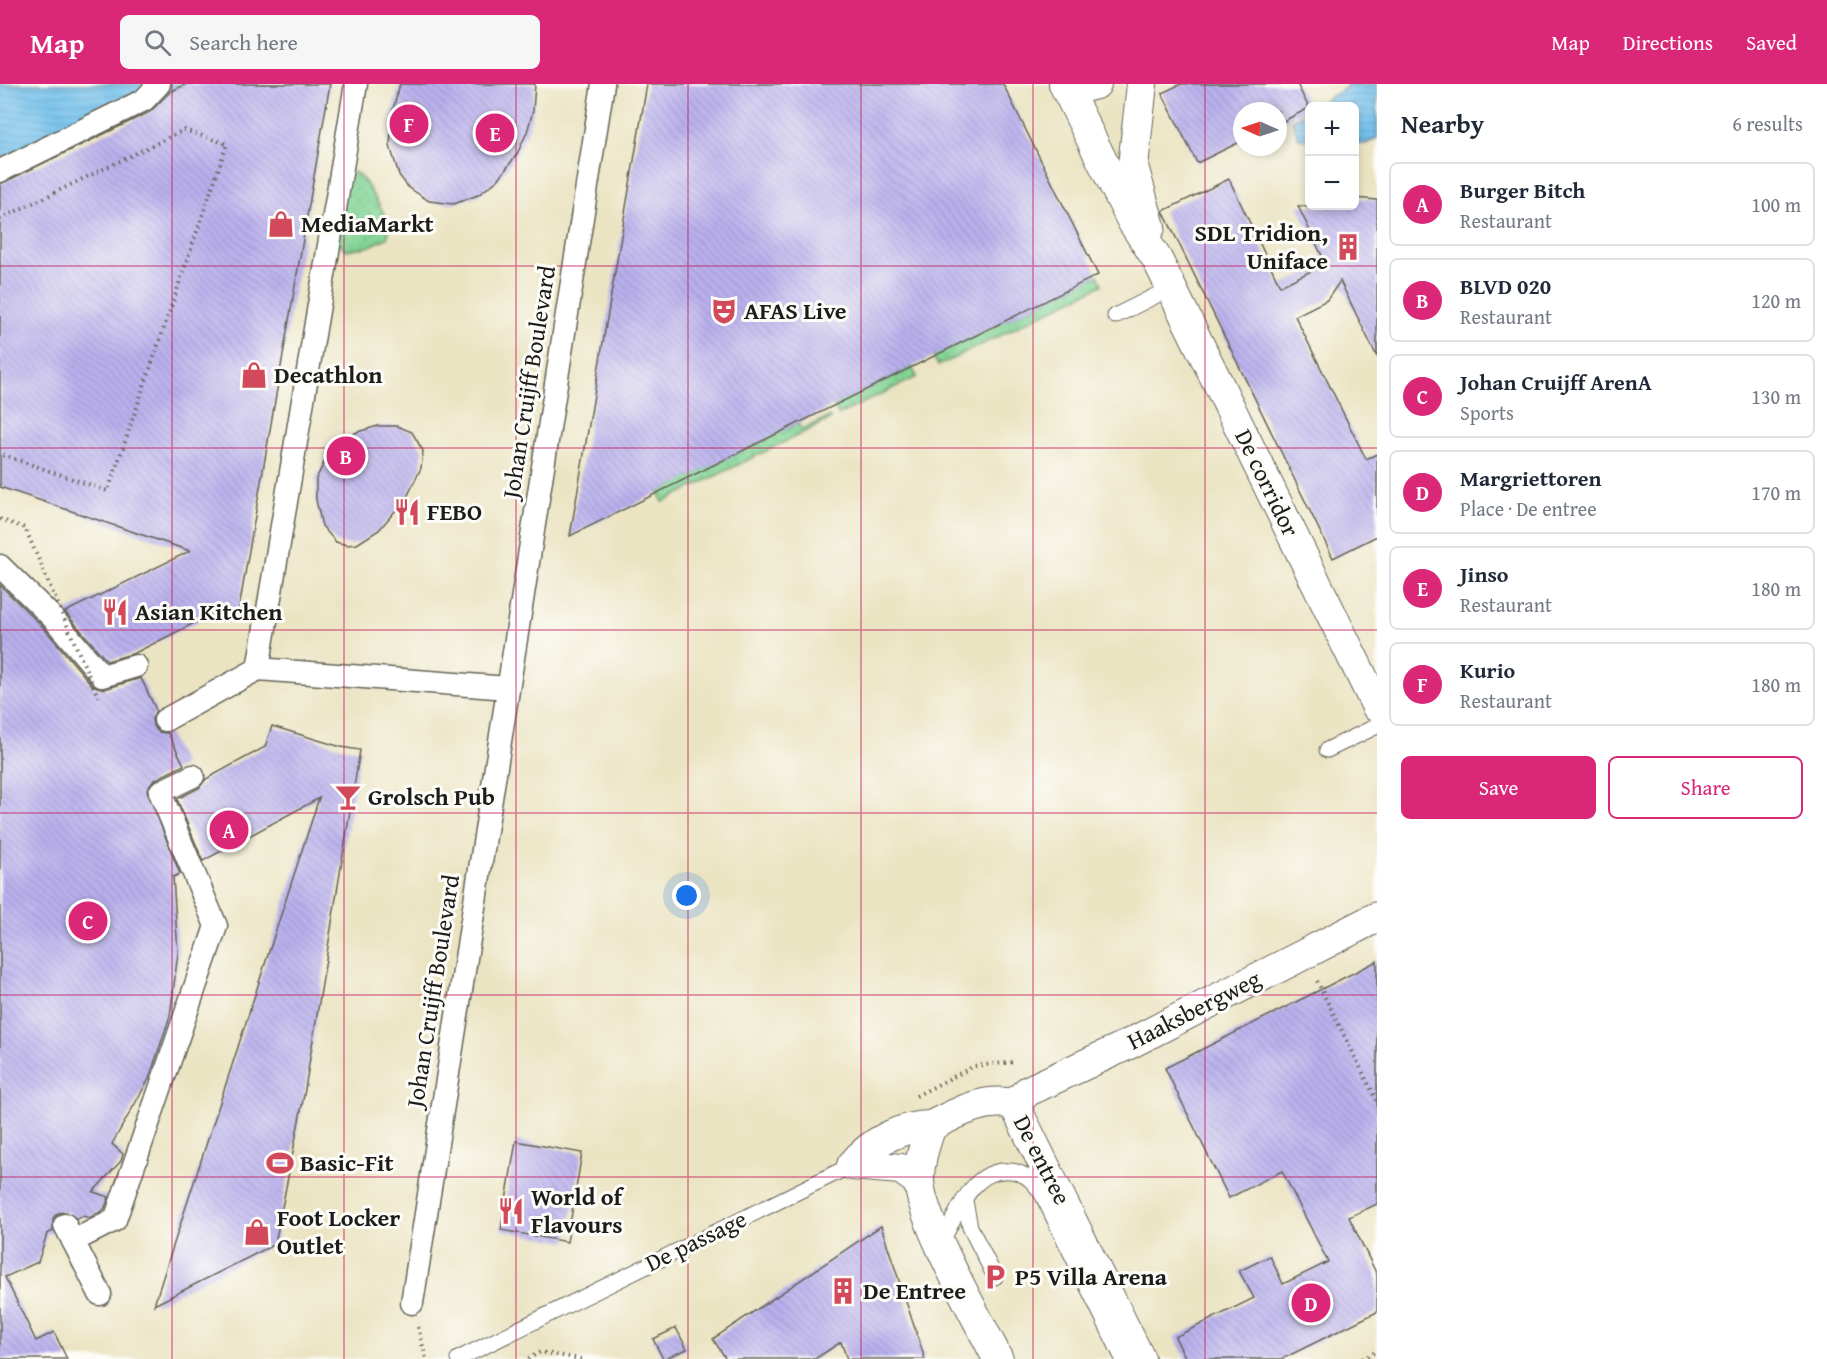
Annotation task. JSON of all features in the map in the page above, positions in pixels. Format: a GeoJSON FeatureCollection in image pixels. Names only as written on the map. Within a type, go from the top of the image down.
{"type":"FeatureCollection","features":[{"type":"Feature","properties":{"kind":"street"},"geometry":{"type":"LineString","coordinates":[[0,171],[144,100],[159,84]]}},
{"type":"Feature","properties":{"kind":"street"},"geometry":{"type":"LineString","coordinates":[[258,669],[356,84]]}},
{"type":"Feature","properties":{"kind":"street","name":"Johan Cruijff Boulevard"},"geometry":{"type":"LineString","coordinates":[[412,1303],[603,84]]}},
{"type":"Feature","properties":{"kind":"street","name":"De corridor"},"geometry":{"type":"LineString","coordinates":[[1064,84],[1132,221],[1157,259],[1377,707]]}},
{"type":"Feature","properties":{"kind":"street"},"geometry":{"type":"LineString","coordinates":[[1081,84],[1095,84]]}},
{"type":"Feature","properties":{"kind":"street","name":"De corridor"},"geometry":{"type":"LineString","coordinates":[[1142,84],[1133,166],[1157,259]]}},
{"type":"Feature","properties":{"kind":"street"},"geometry":{"type":"LineString","coordinates":[[0,566],[53,618],[102,676],[136,666]]}},
{"type":"Feature","properties":{"kind":"street"},"geometry":{"type":"LineString","coordinates":[[165,720],[258,669],[508,688]]}},
{"type":"Feature","properties":{"kind":"street"},"geometry":{"type":"LineString","coordinates":[[100,1294],[69,1233],[115,1220],[216,926],[160,792],[193,776]]}},
{"type":"Feature","properties":{"kind":"street","name":"Haaksbergweg"},"geometry":{"type":"LineString","coordinates":[[1014,1104],[1028,1091],[1129,1044],[1377,917]]}},
{"type":"Feature","properties":{"kind":"street","name":"De entree"},"geometry":{"type":"LineString","coordinates":[[931,1126],[982,1102],[998,1101],[1014,1104],[1140,1359]]}},
{"type":"Feature","properties":{"kind":"street","name":"De passage"},"geometry":{"type":"LineString","coordinates":[[852,1166],[865,1149],[912,1126],[931,1126]]}},
{"type":"Feature","properties":{"kind":"street"},"geometry":{"type":"LineString","coordinates":[[931,1126],[921,1153],[919,1182],[926,1210],[998,1359]]}},
{"type":"Feature","properties":{"kind":"street"},"geometry":{"type":"LineString","coordinates":[[852,1166],[901,1169],[919,1182]]}},
{"type":"Feature","properties":{"kind":"lane"},"geometry":{"type":"LineString","coordinates":[[1115,316],[1171,288]]}},
{"type":"Feature","properties":{"kind":"lane"},"geometry":{"type":"LineString","coordinates":[[1328,750],[1377,726]]}},
{"type":"Feature","properties":{"kind":"lane","name":"De passage"},"geometry":{"type":"LineString","coordinates":[[458,1359],[852,1166]]}},
{"type":"Feature","properties":{"kind":"lane"},"geometry":{"type":"LineString","coordinates":[[941,1243],[970,1190],[990,1173],[1015,1172],[1037,1185],[1123,1359]]}},
{"type":"Feature","properties":{"kind":"lane"},"geometry":{"type":"LineString","coordinates":[[965,1201],[970,1227],[995,1277]]}},
{"type":"Feature","properties":{"kind":"path"},"geometry":{"type":"LineString","coordinates":[[0,219],[184,130],[227,144],[108,490],[0,454]]}},
{"type":"Feature","properties":{"kind":"path"},"geometry":{"type":"LineString","coordinates":[[0,519],[25,528],[98,698]]}},
{"type":"Feature","properties":{"kind":"path"},"geometry":{"type":"LineString","coordinates":[[1303,954],[1377,1101]]}},
{"type":"Feature","properties":{"kind":"path"},"geometry":{"type":"LineString","coordinates":[[528,1359],[540,1352],[581,1359]]}},
{"type":"Feature","properties":{"kind":"path"},"geometry":{"type":"LineString","coordinates":[[1362,1359],[1377,1352]]}},
{"type":"Feature","properties":{"kind":"green space"},"geometry":{"type":"Polygon","coordinates":[[[355,172],[365,182],[391,225],[387,238],[368,247],[346,250],[337,241],[346,176],[355,172]]]}},
{"type":"Feature","properties":{"kind":"green space"},"geometry":{"type":"Polygon","coordinates":[[[1098,275],[1102,285],[938,366],[933,356],[1098,275]]]}},
{"type":"Feature","properties":{"kind":"green space"},"geometry":{"type":"Polygon","coordinates":[[[912,367],[917,377],[838,415],[834,405],[912,367]]]}},
{"type":"Feature","properties":{"kind":"green space"},"geometry":{"type":"Polygon","coordinates":[[[829,417],[831,419],[663,502],[658,492],[798,423],[801,430],[829,417]]]}},
{"type":"Feature","properties":{"kind":"water"},"geometry":{"type":"Polygon","coordinates":[[[0,84],[185,84],[0,173],[0,84]]]}},
{"type":"Feature","properties":{"kind":"water"},"geometry":{"type":"Polygon","coordinates":[[[1346,84],[1377,84],[1377,138],[1366,144],[1359,143],[1359,102],[1322,102],[1347,87],[1346,84]]]}},
{"type":"Feature","properties":{"kind":"water"},"geometry":{"type":"Polygon","coordinates":[[[1305,113],[1305,140],[1299,139],[1292,121],[1305,113]]]}},
{"type":"Feature","properties":{"kind":"building"},"geometry":{"type":"Polygon","coordinates":[[[186,84],[330,84],[237,620],[210,615],[135,653],[107,661],[65,612],[190,551],[0,487],[0,184],[150,112],[170,92],[186,84]]]}},
{"type":"Feature","properties":{"kind":"building"},"geometry":{"type":"Polygon","coordinates":[[[400,84],[535,84],[533,111],[527,132],[517,154],[498,180],[478,195],[454,204],[429,201],[408,187],[399,175],[390,146],[392,113],[400,84]]]}},
{"type":"Feature","properties":{"kind":"building"},"geometry":{"type":"Polygon","coordinates":[[[647,84],[1003,84],[1098,275],[570,536],[647,84]]]}},
{"type":"Feature","properties":{"kind":"building"},"geometry":{"type":"Polygon","coordinates":[[[1181,84],[1297,84],[1306,102],[1305,110],[1287,119],[1287,102],[1233,102],[1233,145],[1197,163],[1162,93],[1181,84]]]}},
{"type":"Feature","properties":{"kind":"building"},"geometry":{"type":"Polygon","coordinates":[[[1229,179],[1280,286],[1326,264],[1298,206],[1305,206],[1305,210],[1359,210],[1359,198],[1377,200],[1377,357],[1340,281],[1327,300],[1295,316],[1366,459],[1377,454],[1377,536],[1333,558],[1163,211],[1229,179]]]}},
{"type":"Feature","properties":{"kind":"building"},"geometry":{"type":"Polygon","coordinates":[[[378,426],[397,426],[412,432],[423,451],[421,468],[407,497],[379,530],[357,544],[347,545],[336,542],[322,526],[316,500],[316,479],[325,461],[338,444],[357,432],[378,426]]]}},
{"type":"Feature","properties":{"kind":"building"},"geometry":{"type":"Polygon","coordinates":[[[0,585],[43,627],[92,685],[105,689],[141,678],[156,710],[152,719],[153,726],[159,732],[168,733],[184,765],[154,780],[147,790],[180,874],[173,877],[178,953],[170,1016],[149,1079],[112,1144],[123,1154],[121,1161],[93,1192],[109,1197],[104,1210],[89,1218],[83,1216],[77,1219],[66,1212],[58,1213],[53,1218],[53,1231],[47,1234],[38,1262],[5,1277],[36,1341],[54,1332],[67,1359],[0,1359],[0,585]]]}},
{"type":"Feature","properties":{"kind":"building"},"geometry":{"type":"Polygon","coordinates":[[[272,726],[341,747],[360,750],[304,1095],[275,1244],[154,1305],[319,798],[203,861],[177,799],[199,788],[206,779],[265,747],[272,726]]]}},
{"type":"Feature","properties":{"kind":"building"},"geometry":{"type":"Polygon","coordinates":[[[1377,961],[1377,1204],[1349,1217],[1377,1275],[1377,1312],[1282,1359],[1186,1359],[1175,1337],[1254,1298],[1239,1271],[1270,1256],[1283,1284],[1328,1262],[1282,1171],[1229,1198],[1165,1068],[1377,961]]]}},
{"type":"Feature","properties":{"kind":"building"},"geometry":{"type":"Polygon","coordinates":[[[516,1141],[582,1153],[567,1242],[501,1230],[516,1141]]]}},
{"type":"Feature","properties":{"kind":"building","name":"De Entree"},"geometry":{"type":"Polygon","coordinates":[[[881,1226],[925,1359],[847,1359],[841,1342],[815,1359],[726,1359],[713,1339],[881,1226]]]}},
{"type":"Feature","properties":{"kind":"building"},"geometry":{"type":"Polygon","coordinates":[[[676,1328],[687,1349],[663,1359],[653,1339],[676,1328]]]}},
{"type":"Feature","properties":{"kind":"place","name":"Kurio"},"geometry":{"type":"Point","coordinates":[409,124]}},
{"type":"Feature","properties":{"kind":"place","name":"Jinso"},"geometry":{"type":"Point","coordinates":[495,133]}},
{"type":"Feature","properties":{"kind":"place","name":"MediaMarkt"},"geometry":{"type":"Point","coordinates":[281,224]}},
{"type":"Feature","properties":{"kind":"place","name":"SDL Tridion, Uniface"},"geometry":{"type":"Point","coordinates":[1348,247]}},
{"type":"Feature","properties":{"kind":"place","name":"AFAS Live"},"geometry":{"type":"Point","coordinates":[724,311]}},
{"type":"Feature","properties":{"kind":"place","name":"Decathlon"},"geometry":{"type":"Point","coordinates":[254,375]}},
{"type":"Feature","properties":{"kind":"place","name":"BLVD 020"},"geometry":{"type":"Point","coordinates":[346,456]}},
{"type":"Feature","properties":{"kind":"place","name":"FEBO"},"geometry":{"type":"Point","coordinates":[407,512]}},
{"type":"Feature","properties":{"kind":"place","name":"Asian Kitchen"},"geometry":{"type":"Point","coordinates":[115,612]}},
{"type":"Feature","properties":{"kind":"place","name":"Grolsch Pub"},"geometry":{"type":"Point","coordinates":[348,797]}},
{"type":"Feature","properties":{"kind":"place","name":"Burger Bitch"},"geometry":{"type":"Point","coordinates":[229,830]}},
{"type":"Feature","properties":{"kind":"place","name":"Johan Cruijff ArenA"},"geometry":{"type":"Point","coordinates":[88,921]}},
{"type":"Feature","properties":{"kind":"place","name":"Basic-Fit"},"geometry":{"type":"Point","coordinates":[280,1163]}},
{"type":"Feature","properties":{"kind":"place","name":"World of Flavours"},"geometry":{"type":"Point","coordinates":[511,1211]}},
{"type":"Feature","properties":{"kind":"place","name":"Foot Locker Outlet"},"geometry":{"type":"Point","coordinates":[257,1232]}},
{"type":"Feature","properties":{"kind":"place","name":"P5 Villa Arena"},"geometry":{"type":"Point","coordinates":[995,1277]}},
{"type":"Feature","properties":{"kind":"place","name":"De Entree"},"geometry":{"type":"Point","coordinates":[843,1291]}},
{"type":"Feature","properties":{"kind":"place","name":"Margriettoren"},"geometry":{"type":"Point","coordinates":[1311,1303]}}]}
